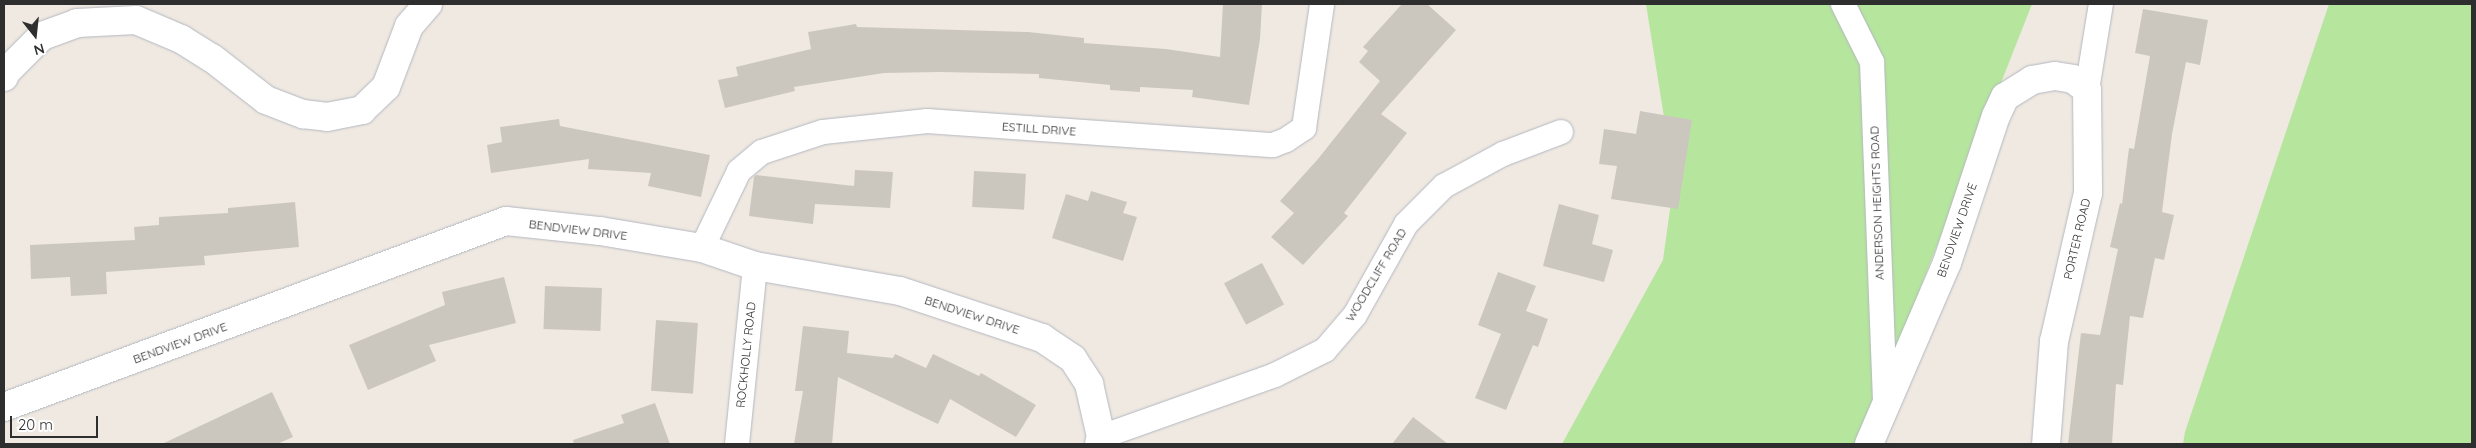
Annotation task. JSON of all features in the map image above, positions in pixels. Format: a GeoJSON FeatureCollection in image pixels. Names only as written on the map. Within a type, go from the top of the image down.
{"type":"FeatureCollection","features":[{"type":"Feature","properties":{"kind":"street"},"geometry":{"type":"LineString","coordinates":[[4,77],[6,72],[42,36],[77,23],[136,20],[181,38],[212,58],[266,100],[302,114],[327,117],[362,110],[386,86],[408,26],[428,4]]}},
{"type":"Feature","properties":{"kind":"street","name":"ESTILL DRIVE"},"geometry":{"type":"LineString","coordinates":[[702,248],[739,171],[762,152],[824,132],[927,121],[1273,145],[1286,140],[1304,128],[1322,4]]}},
{"type":"Feature","properties":{"kind":"street","name":"ANDERSON HEIGHTS ROAD"},"geometry":{"type":"LineString","coordinates":[[1843,4],[1872,62],[1885,408]]}},
{"type":"Feature","properties":{"kind":"street","name":"PORTER ROAD"},"geometry":{"type":"LineString","coordinates":[[2046,444],[2054,341],[2088,193],[2087,90],[2101,4]]}},
{"type":"Feature","properties":{"kind":"street","name":"BENDVIEW DRIVE"},"geometry":{"type":"LineString","coordinates":[[1869,444],[1947,263],[1996,116],[2005,97],[2032,80],[2055,76],[2072,79],[2087,90]]}},
{"type":"Feature","properties":{"kind":"street","name":"WOODCLIFF ROAD"},"geometry":{"type":"LineString","coordinates":[[1100,440],[1276,375],[1325,350],[1355,315],[1406,224],[1444,186],[1503,154],[1561,132]]}},
{"type":"Feature","properties":{"kind":"street","name":"BENDVIEW DRIVE"},"geometry":{"type":"LineString","coordinates":[[4,406],[506,221],[600,231],[702,248],[755,266],[900,291],[1042,338],[1073,359],[1089,384],[1100,440]]}},
{"type":"Feature","properties":{"kind":"street","name":"ROCKHOLLY ROAD"},"geometry":{"type":"LineString","coordinates":[[737,444],[755,266]]}},
{"type":"Feature","properties":{"kind":"green space"},"geometry":{"type":"Polygon","coordinates":[[[1646,4],[2032,4],[1859,444],[1562,444],[1663,260],[1674,180],[1646,4]]]}},
{"type":"Feature","properties":{"kind":"green space"},"geometry":{"type":"Polygon","coordinates":[[[2329,4],[2472,4],[2472,444],[2183,444],[2185,432],[2329,4]]]}},
{"type":"Feature","properties":{"kind":"building"},"geometry":{"type":"Polygon","coordinates":[[[1223,4],[1262,4],[1260,39],[1249,105],[1192,97],[1193,90],[1140,87],[1140,92],[1110,90],[1110,85],[1039,78],[1039,74],[939,72],[884,73],[794,87],[795,91],[725,108],[718,80],[738,76],[736,67],[811,49],[808,32],[856,24],[857,27],[1028,32],[1084,38],[1084,43],[1166,49],[1220,57],[1223,4]]]}},
{"type":"Feature","properties":{"kind":"building"},"geometry":{"type":"Polygon","coordinates":[[[1402,4],[1427,4],[1456,30],[1381,114],[1407,133],[1344,213],[1348,216],[1303,265],[1271,237],[1294,213],[1280,201],[1318,159],[1380,81],[1359,62],[1368,51],[1363,47],[1402,4]]]}},
{"type":"Feature","properties":{"kind":"building"},"geometry":{"type":"Polygon","coordinates":[[[2143,9],[2208,20],[2200,65],[2186,62],[2172,134],[2162,212],[2174,215],[2164,260],[2155,258],[2143,318],[2130,316],[2123,385],[2116,384],[2112,444],[2068,444],[2081,333],[2100,335],[2118,249],[2110,247],[2120,203],[2122,204],[2129,148],[2134,149],[2150,56],[2135,53],[2143,9]]]}},
{"type":"Feature","properties":{"kind":"building"},"geometry":{"type":"Polygon","coordinates":[[[1640,111],[1692,120],[1678,209],[1611,199],[1617,166],[1599,164],[1604,129],[1636,134],[1640,111]]]}},
{"type":"Feature","properties":{"kind":"building"},"geometry":{"type":"Polygon","coordinates":[[[559,119],[560,126],[710,155],[701,197],[648,186],[651,173],[588,169],[589,159],[491,173],[487,145],[502,142],[500,127],[559,119]]]}},
{"type":"Feature","properties":{"kind":"building"},"geometry":{"type":"Polygon","coordinates":[[[855,170],[893,172],[890,208],[815,204],[813,224],[749,216],[754,177],[756,175],[854,186],[855,170]]]}},
{"type":"Feature","properties":{"kind":"building"},"geometry":{"type":"Polygon","coordinates":[[[974,171],[1026,174],[1024,210],[972,207],[974,171]]]}},
{"type":"Feature","properties":{"kind":"building"},"geometry":{"type":"Polygon","coordinates":[[[1091,191],[1127,202],[1123,213],[1137,217],[1123,261],[1052,238],[1066,194],[1088,201],[1091,191]]]}},
{"type":"Feature","properties":{"kind":"building"},"geometry":{"type":"Polygon","coordinates":[[[295,202],[299,247],[204,256],[205,265],[106,272],[107,294],[71,296],[70,277],[31,279],[30,245],[135,240],[134,227],[159,225],[159,217],[228,213],[228,208],[295,202]]]}},
{"type":"Feature","properties":{"kind":"building"},"geometry":{"type":"Polygon","coordinates":[[[1559,204],[1599,215],[1592,244],[1613,250],[1604,282],[1543,266],[1559,204]]]}},
{"type":"Feature","properties":{"kind":"building"},"geometry":{"type":"Polygon","coordinates":[[[1262,263],[1284,304],[1246,325],[1224,283],[1262,263]]]}},
{"type":"Feature","properties":{"kind":"building"},"geometry":{"type":"Polygon","coordinates":[[[1498,272],[1536,286],[1526,311],[1548,319],[1538,347],[1533,345],[1506,410],[1475,398],[1501,334],[1478,325],[1498,272]]]}},
{"type":"Feature","properties":{"kind":"building"},"geometry":{"type":"Polygon","coordinates":[[[504,277],[516,323],[429,345],[436,361],[368,390],[349,345],[445,305],[442,292],[504,277]]]}},
{"type":"Feature","properties":{"kind":"building"},"geometry":{"type":"Polygon","coordinates":[[[545,286],[602,288],[600,331],[543,329],[545,286]]]}},
{"type":"Feature","properties":{"kind":"building"},"geometry":{"type":"Polygon","coordinates":[[[656,320],[698,323],[693,394],[651,391],[656,320]]]}},
{"type":"Feature","properties":{"kind":"building"},"geometry":{"type":"Polygon","coordinates":[[[803,326],[849,331],[847,353],[893,358],[895,354],[926,368],[933,354],[979,376],[981,373],[1036,405],[1016,437],[950,399],[938,424],[838,377],[832,444],[794,444],[803,391],[795,391],[803,326]]]}},
{"type":"Feature","properties":{"kind":"building"},"geometry":{"type":"Polygon","coordinates":[[[272,392],[293,437],[277,444],[162,444],[272,392]]]}},
{"type":"Feature","properties":{"kind":"building"},"geometry":{"type":"Polygon","coordinates":[[[655,403],[670,444],[574,444],[573,440],[624,423],[621,415],[655,403]]]}},
{"type":"Feature","properties":{"kind":"building"},"geometry":{"type":"Polygon","coordinates":[[[1413,417],[1448,444],[1392,444],[1413,417]]]}}]}
